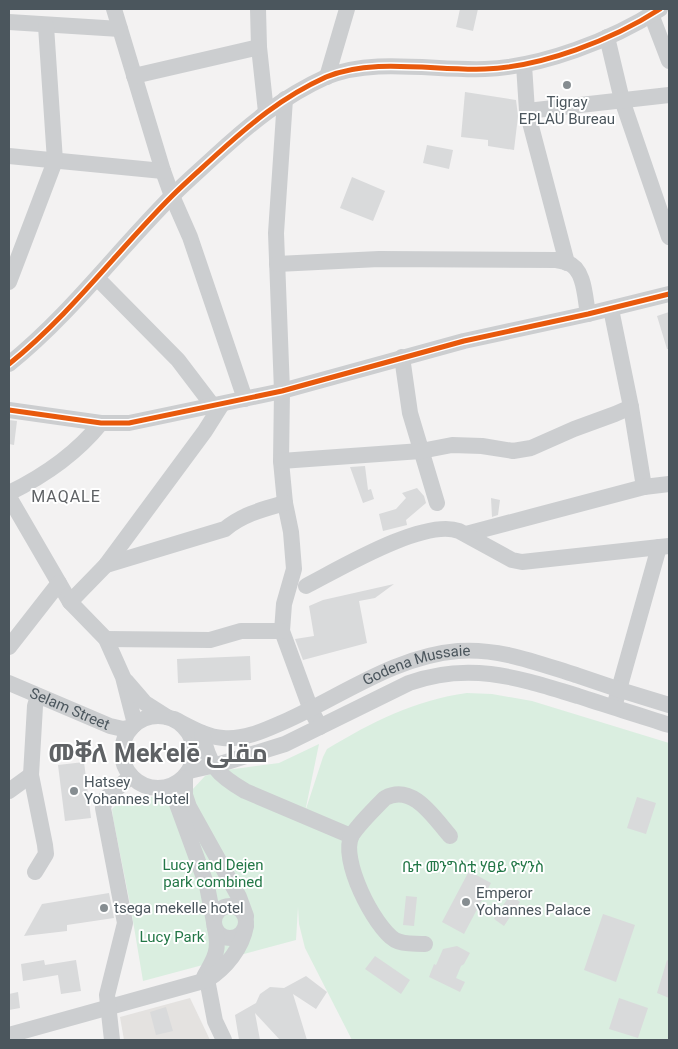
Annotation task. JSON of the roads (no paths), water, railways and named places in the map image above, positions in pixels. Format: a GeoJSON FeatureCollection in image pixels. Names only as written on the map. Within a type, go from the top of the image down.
{"type":"FeatureCollection","features":[{"type":"Feature","properties":{"kind":"street"},"geometry":{"type":"LineString","coordinates":[[114,9],[163,171],[190,237],[245,399]]}},
{"type":"Feature","properties":{"kind":"street"},"geometry":{"type":"LineString","coordinates":[[258,9],[259,47],[266,112]]}},
{"type":"Feature","properties":{"kind":"street"},"geometry":{"type":"LineString","coordinates":[[326,77],[346,9]]}},
{"type":"Feature","properties":{"kind":"street"},"geometry":{"type":"LineString","coordinates":[[9,364],[34,343],[172,196],[250,123],[286,99],[326,77],[371,66],[485,69],[524,65],[607,38],[656,12],[669,61]]}},
{"type":"Feature","properties":{"kind":"street"},"geometry":{"type":"LineString","coordinates":[[9,22],[46,26],[120,28]]}},
{"type":"Feature","properties":{"kind":"street"},"geometry":{"type":"LineString","coordinates":[[9,282],[54,161],[46,26]]}},
{"type":"Feature","properties":{"kind":"street"},"geometry":{"type":"LineString","coordinates":[[607,38],[622,100],[669,237]]}},
{"type":"Feature","properties":{"kind":"street"},"geometry":{"type":"LineString","coordinates":[[134,76],[259,47]]}},
{"type":"Feature","properties":{"kind":"street"},"geometry":{"type":"LineString","coordinates":[[524,65],[527,111],[566,262]]}},
{"type":"Feature","properties":{"kind":"street"},"geometry":{"type":"LineString","coordinates":[[527,111],[669,95]]}},
{"type":"Feature","properties":{"kind":"street"},"geometry":{"type":"LineString","coordinates":[[286,99],[276,234],[282,391],[281,461],[294,569],[284,604],[282,631],[311,710],[320,728]]}},
{"type":"Feature","properties":{"kind":"street"},"geometry":{"type":"LineString","coordinates":[[9,156],[163,171]]}},
{"type":"Feature","properties":{"kind":"street"},"geometry":{"type":"LineString","coordinates":[[277,264],[379,259],[556,260],[566,262],[576,268],[582,280],[588,314]]}},
{"type":"Feature","properties":{"kind":"street"},"geometry":{"type":"LineString","coordinates":[[97,278],[178,360],[217,405]]}},
{"type":"Feature","properties":{"kind":"street"},"geometry":{"type":"LineString","coordinates":[[9,410],[100,423],[129,424],[282,391],[464,341],[611,309],[669,294]]}},
{"type":"Feature","properties":{"kind":"street"},"geometry":{"type":"LineString","coordinates":[[611,309],[631,407],[644,488]]}},
{"type":"Feature","properties":{"kind":"street"},"geometry":{"type":"LineString","coordinates":[[402,357],[410,413],[437,503]]}},
{"type":"Feature","properties":{"kind":"street"},"geometry":{"type":"LineString","coordinates":[[70,602],[106,565],[205,431],[217,405]]}},
{"type":"Feature","properties":{"kind":"street"},"geometry":{"type":"LineString","coordinates":[[281,461],[421,451],[452,445],[482,446],[513,451],[531,448],[631,407]]}},
{"type":"Feature","properties":{"kind":"street"},"geometry":{"type":"LineString","coordinates":[[100,423],[90,435],[51,470],[9,495],[70,602],[106,639],[124,678],[134,726]]}},
{"type":"Feature","properties":{"kind":"street"},"geometry":{"type":"LineString","coordinates":[[466,534],[644,488],[669,484]]}},
{"type":"Feature","properties":{"kind":"street"},"geometry":{"type":"LineString","coordinates":[[106,565],[225,528],[234,521],[252,513],[285,503]]}},
{"type":"Feature","properties":{"kind":"street"},"geometry":{"type":"LineString","coordinates":[[306,586],[394,542],[439,528],[450,528],[466,534],[512,560],[522,562],[664,546],[614,708]]}},
{"type":"Feature","properties":{"kind":"street"},"geometry":{"type":"LineString","coordinates":[[9,648],[59,582]]}},
{"type":"Feature","properties":{"kind":"street"},"geometry":{"type":"LineString","coordinates":[[106,639],[210,640],[241,631],[282,631]]}},
{"type":"Feature","properties":{"kind":"street","name":"Godena Mussaie"},"geometry":{"type":"LineString","coordinates":[[170,718],[214,737],[247,737],[311,710],[400,664],[459,651],[490,652],[518,656],[669,705]]}},
{"type":"Feature","properties":{"kind":"street","name":"Godena Mussaie"},"geometry":{"type":"LineString","coordinates":[[187,774],[274,748],[320,728],[410,683],[431,676],[456,672],[493,674],[528,681],[669,725]]}},
{"type":"Feature","properties":{"kind":"street"},"geometry":{"type":"LineString","coordinates":[[9,1035],[205,979],[218,972],[235,954],[244,936],[246,921],[239,897],[188,807],[185,795],[187,774],[195,757],[193,742],[186,728],[145,703],[124,678]]}},
{"type":"Feature","properties":{"kind":"street","name":"Selam Street"},"geometry":{"type":"LineString","coordinates":[[9,683],[36,701],[116,728],[134,726]]}},
{"type":"Feature","properties":{"kind":"street"},"geometry":{"type":"LineString","coordinates":[[9,696],[36,701],[104,734],[122,755]]}},
{"type":"Feature","properties":{"kind":"street"},"geometry":{"type":"LineString","coordinates":[[35,872],[46,854],[31,775],[36,701]]}},
{"type":"Feature","properties":{"kind":"street"},"geometry":{"type":"LineString","coordinates":[[170,718],[152,716],[134,726],[124,740],[122,755],[126,770],[136,781],[150,788],[172,786],[187,774]]}},
{"type":"Feature","properties":{"kind":"street"},"geometry":{"type":"LineString","coordinates":[[202,733],[206,753],[214,766],[230,782],[351,836]]}},
{"type":"Feature","properties":{"kind":"street"},"geometry":{"type":"LineString","coordinates":[[9,791],[31,775]]}},
{"type":"Feature","properties":{"kind":"street"},"geometry":{"type":"LineString","coordinates":[[112,1040],[107,995],[125,923],[103,808],[106,798],[131,776]]}},
{"type":"Feature","properties":{"kind":"street"},"geometry":{"type":"LineString","coordinates":[[165,788],[174,798],[182,816],[207,886],[218,948],[214,962],[205,979],[215,1021],[224,1040]]}},
{"type":"Feature","properties":{"kind":"street"},"geometry":{"type":"LineString","coordinates":[[425,944],[405,943],[394,939],[370,911],[354,873],[350,852],[351,836],[386,798],[401,794],[418,801],[450,836]]}},
{"type":"Feature","properties":{"kind":"street"},"geometry":{"type":"LineString","coordinates":[[229,906],[240,909],[246,921],[242,934],[232,938],[223,937],[215,925],[218,911],[229,906]]}},
{"type":"Feature","properties":{"kind":"place","name":"Tigray EPLAU Bureau"},"geometry":{"type":"Point","coordinates":[567,85]}},
{"type":"Feature","properties":{"kind":"place","name":"Hatsey Yohannes Hotel"},"geometry":{"type":"Point","coordinates":[74,791]}},
{"type":"Feature","properties":{"kind":"place","name":"Emperor Yohannes Palace"},"geometry":{"type":"Point","coordinates":[466,902]}},
{"type":"Feature","properties":{"kind":"place","name":"tsega mekelle hotel"},"geometry":{"type":"Point","coordinates":[104,908]}},
{"type":"Feature","properties":{"kind":"district","name":"MAQALE"},"geometry":{"type":"Point","coordinates":[66,496]}},
{"type":"Feature","properties":{"kind":"district","name":"መቐለ Mek'elē مقلى"},"geometry":{"type":"Point","coordinates":[158,753]}},
{"type":"Feature","properties":{"kind":"park label","name":"ቤተ መንግስቲ ሃፀይ ዮሃንስ"},"geometry":{"type":"Point","coordinates":[473,867]}},
{"type":"Feature","properties":{"kind":"park label","name":"Lucy and Dejen park combined"},"geometry":{"type":"Point","coordinates":[213,874]}},
{"type":"Feature","properties":{"kind":"park label","name":"Lucy Park"},"geometry":{"type":"Point","coordinates":[172,937]}}]}
